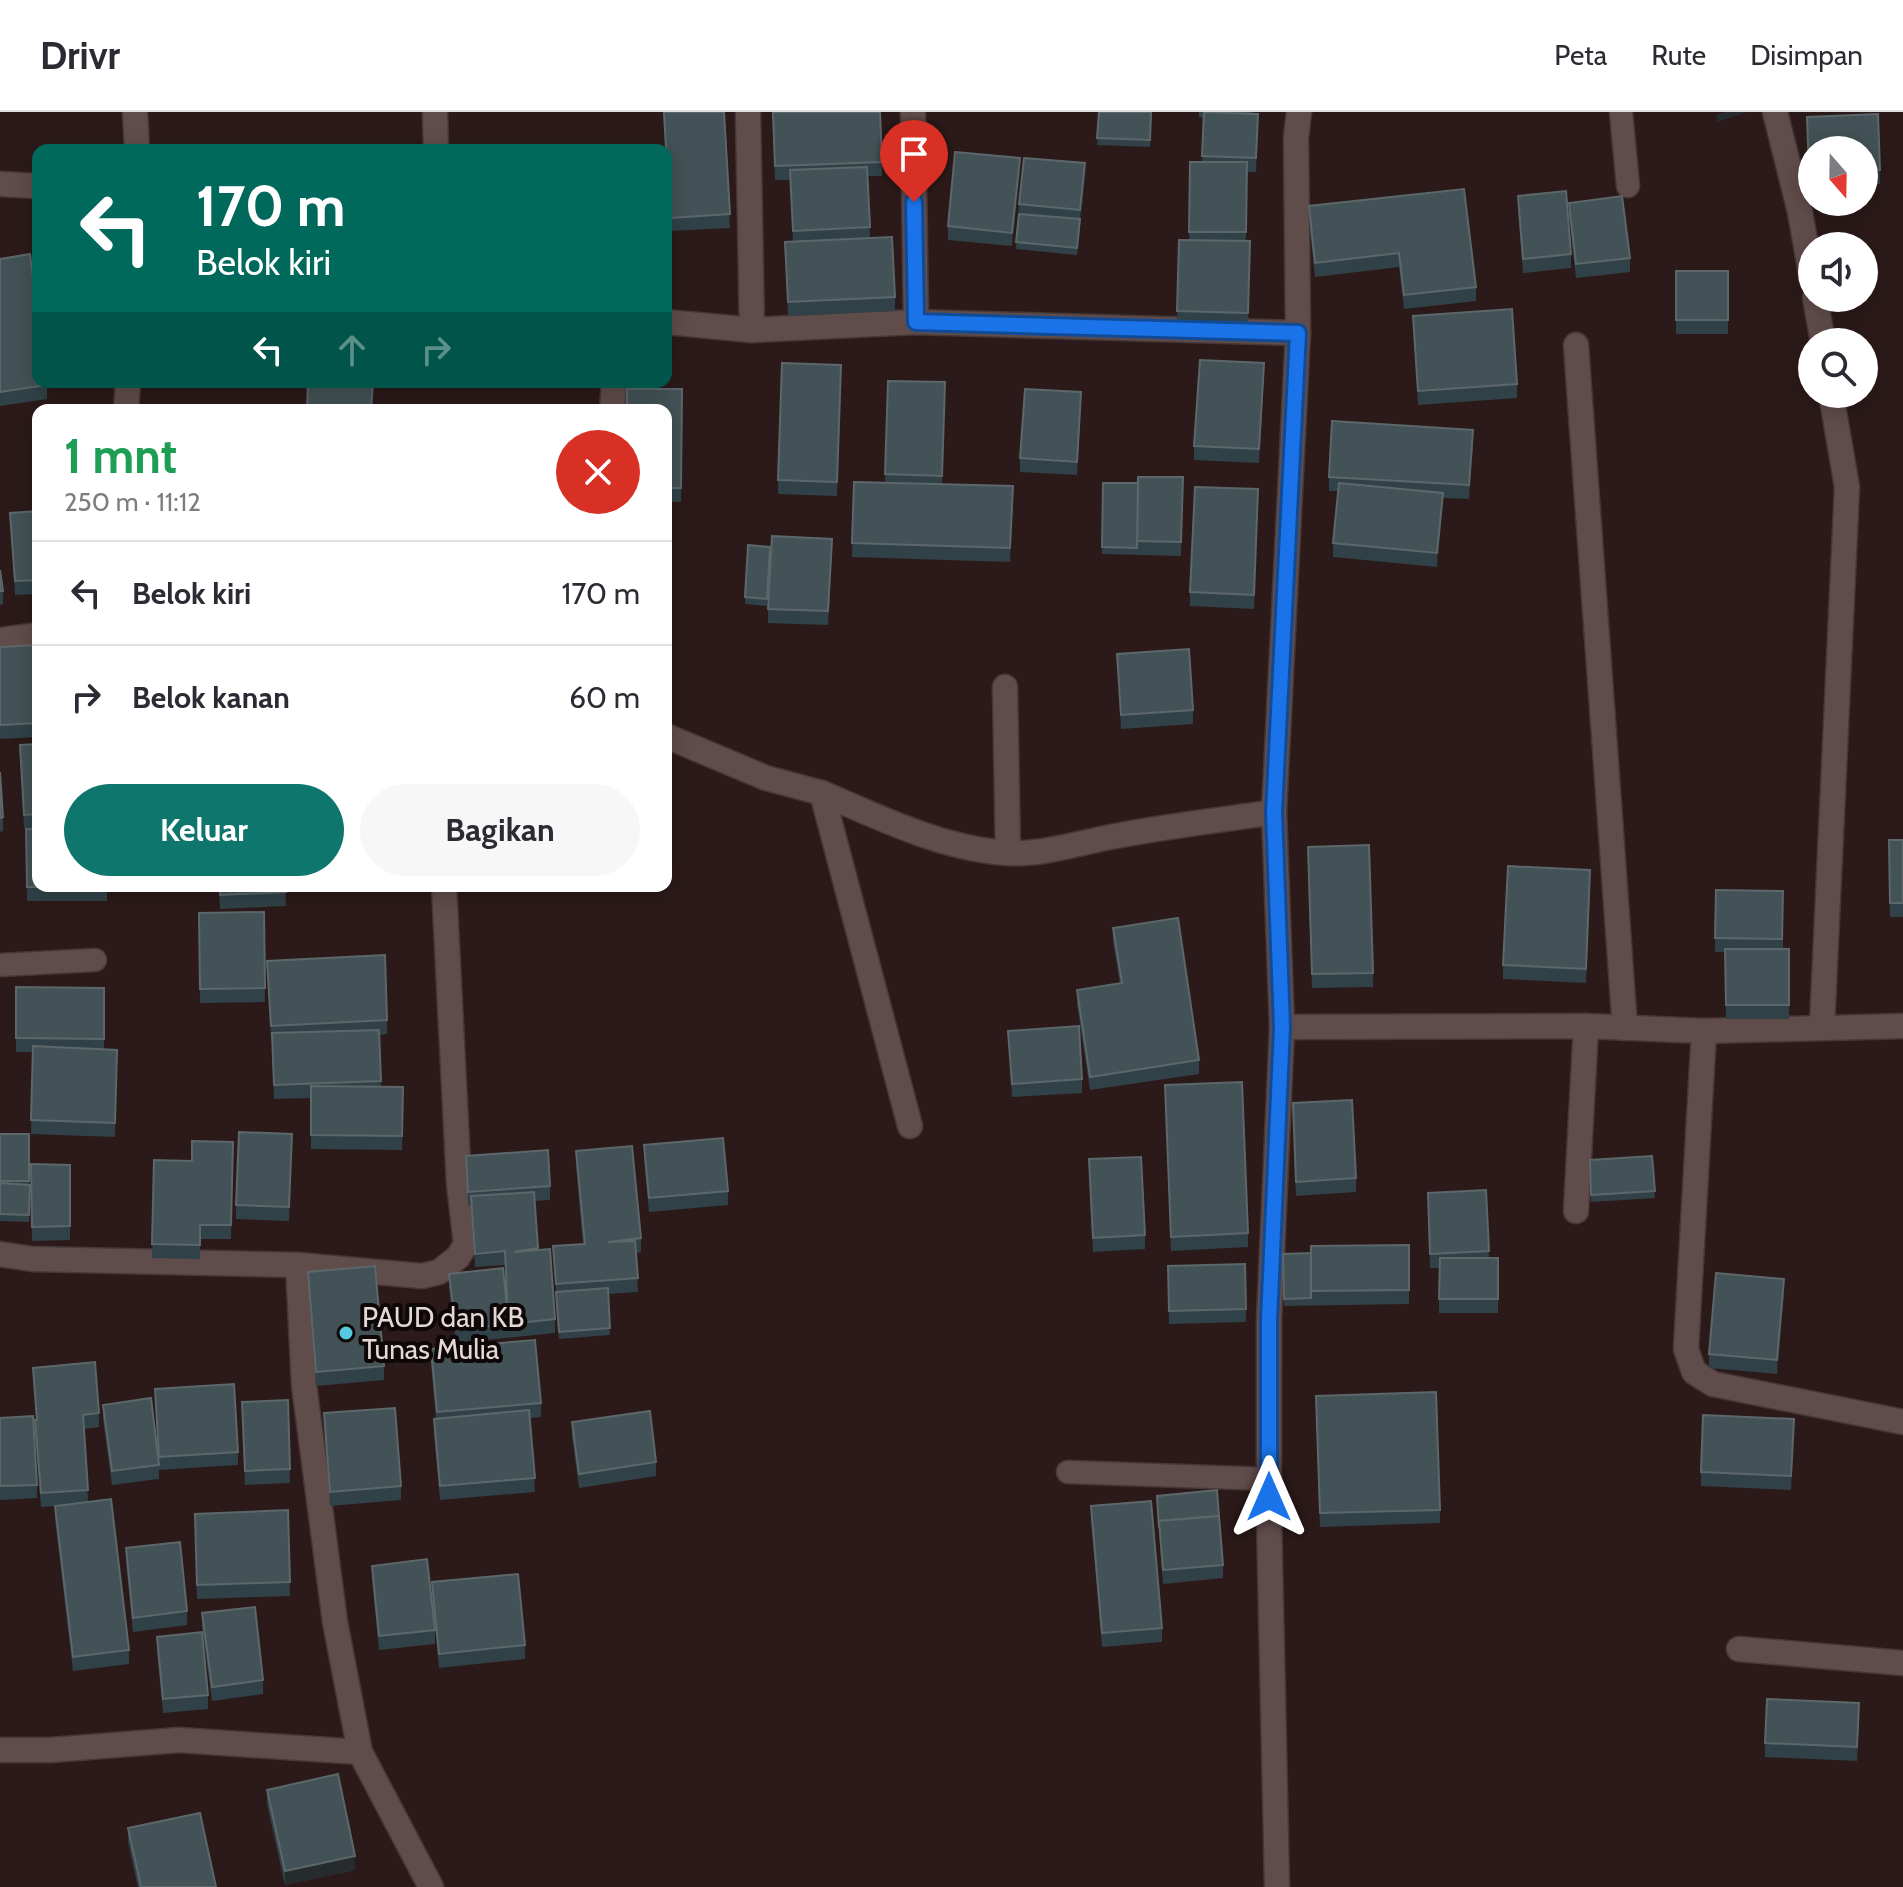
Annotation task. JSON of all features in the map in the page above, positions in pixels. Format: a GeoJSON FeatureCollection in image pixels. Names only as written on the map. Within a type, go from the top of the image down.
{"type":"FeatureCollection","features":[{"type":"Feature","properties":{"kind":"street"},"geometry":{"type":"LineString","coordinates":[[135,112],[137,144]]}},
{"type":"Feature","properties":{"kind":"street"},"geometry":{"type":"LineString","coordinates":[[435,112],[436,144]]}},
{"type":"Feature","properties":{"kind":"street"},"geometry":{"type":"LineString","coordinates":[[748,112],[752,330]]}},
{"type":"Feature","properties":{"kind":"street"},"geometry":{"type":"LineString","coordinates":[[913,112],[916,322]]}},
{"type":"Feature","properties":{"kind":"street"},"geometry":{"type":"LineString","coordinates":[[1277,1887],[1269,1320],[1282,1027],[1274,812],[1298,333],[1296,137],[1299,112]]}},
{"type":"Feature","properties":{"kind":"street"},"geometry":{"type":"LineString","coordinates":[[1775,112],[1804,232]]}},
{"type":"Feature","properties":{"kind":"street"},"geometry":{"type":"LineString","coordinates":[[0,184],[32,186]]}},
{"type":"Feature","properties":{"kind":"street"},"geometry":{"type":"LineString","coordinates":[[672,323],[752,330],[916,322],[1298,333]]}},
{"type":"Feature","properties":{"kind":"street"},"geometry":{"type":"LineString","coordinates":[[1576,345],[1625,1028]]}},
{"type":"Feature","properties":{"kind":"street"},"geometry":{"type":"LineString","coordinates":[[1822,1027],[1847,487],[1833,408]]}},
{"type":"Feature","properties":{"kind":"street"},"geometry":{"type":"LineString","coordinates":[[0,640],[32,636]]}},
{"type":"Feature","properties":{"kind":"street"},"geometry":{"type":"LineString","coordinates":[[1005,687],[1008,853]]}},
{"type":"Feature","properties":{"kind":"street"},"geometry":{"type":"LineString","coordinates":[[672,739],[766,778],[822,793],[894,824],[957,844],[1008,853],[1068,847],[1116,836],[1274,812]]}},
{"type":"Feature","properties":{"kind":"street"},"geometry":{"type":"LineString","coordinates":[[822,793],[910,1126]]}},
{"type":"Feature","properties":{"kind":"street"},"geometry":{"type":"LineString","coordinates":[[0,1254],[32,1259],[298,1265],[422,1276],[439,1272],[458,1257],[466,1244],[459,1184],[444,892]]}},
{"type":"Feature","properties":{"kind":"street"},"geometry":{"type":"LineString","coordinates":[[1282,1027],[1586,1026],[1704,1031],[1903,1026]]}},
{"type":"Feature","properties":{"kind":"street"},"geometry":{"type":"LineString","coordinates":[[1576,1211],[1586,1026]]}},
{"type":"Feature","properties":{"kind":"street"},"geometry":{"type":"LineString","coordinates":[[1704,1031],[1686,1349],[1694,1372],[1713,1384],[1903,1422]]}},
{"type":"Feature","properties":{"kind":"street"},"geometry":{"type":"LineString","coordinates":[[298,1265],[306,1401],[335,1622],[360,1752],[431,1887]]}},
{"type":"Feature","properties":{"kind":"street"},"geometry":{"type":"LineString","coordinates":[[1739,1649],[1903,1663]]}},
{"type":"Feature","properties":{"kind":"street"},"geometry":{"type":"LineString","coordinates":[[0,1750],[51,1750],[179,1740],[360,1752]]}},
{"type":"Feature","properties":{"kind":"lane"},"geometry":{"type":"LineString","coordinates":[[1621,112],[1628,186]]}},
{"type":"Feature","properties":{"kind":"lane"},"geometry":{"type":"LineString","coordinates":[[0,965],[95,960]]}},
{"type":"Feature","properties":{"kind":"lane"},"geometry":{"type":"LineString","coordinates":[[1068,1472],[1269,1479]]}},
{"type":"Feature","properties":{"kind":"building"},"geometry":{"type":"Polygon","coordinates":[[[664,112],[724,112],[730,214],[672,218],[672,144],[666,144],[664,112]]]}},
{"type":"Feature","properties":{"kind":"building"},"geometry":{"type":"Polygon","coordinates":[[[773,112],[880,112],[882,162],[775,166],[773,112]]]}},
{"type":"Feature","properties":{"kind":"building"},"geometry":{"type":"Polygon","coordinates":[[[1099,112],[1151,112],[1150,140],[1097,138],[1099,112]]]}},
{"type":"Feature","properties":{"kind":"building"},"geometry":{"type":"Polygon","coordinates":[[[1204,112],[1258,114],[1256,158],[1202,156],[1204,112]]]}},
{"type":"Feature","properties":{"kind":"building"},"geometry":{"type":"Polygon","coordinates":[[[1878,114],[1880,170],[1878,136],[1808,136],[1807,117],[1878,114]]]}},
{"type":"Feature","properties":{"kind":"building"},"geometry":{"type":"Polygon","coordinates":[[[955,152],[1020,158],[1012,233],[948,226],[955,152]]]}},
{"type":"Feature","properties":{"kind":"building"},"geometry":{"type":"Polygon","coordinates":[[[1024,158],[1085,163],[1080,210],[1019,204],[1024,158]]]}},
{"type":"Feature","properties":{"kind":"building"},"geometry":{"type":"Polygon","coordinates":[[[1190,162],[1247,162],[1246,232],[1189,232],[1190,162]]]}},
{"type":"Feature","properties":{"kind":"building"},"geometry":{"type":"Polygon","coordinates":[[[867,167],[870,227],[793,231],[790,170],[867,167]]]}},
{"type":"Feature","properties":{"kind":"building"},"geometry":{"type":"Polygon","coordinates":[[[1464,189],[1476,287],[1404,295],[1399,253],[1315,263],[1309,206],[1464,189]]]}},
{"type":"Feature","properties":{"kind":"building"},"geometry":{"type":"Polygon","coordinates":[[[1566,191],[1571,254],[1523,259],[1518,196],[1566,191]]]}},
{"type":"Feature","properties":{"kind":"building"},"geometry":{"type":"Polygon","coordinates":[[[1622,196],[1630,258],[1576,264],[1569,203],[1622,196]]]}},
{"type":"Feature","properties":{"kind":"building"},"geometry":{"type":"Polygon","coordinates":[[[1019,214],[1080,219],[1077,248],[1016,242],[1019,214]]]}},
{"type":"Feature","properties":{"kind":"building"},"geometry":{"type":"Polygon","coordinates":[[[892,237],[895,297],[788,302],[785,242],[892,237]]]}},
{"type":"Feature","properties":{"kind":"building"},"geometry":{"type":"Polygon","coordinates":[[[1179,240],[1250,241],[1248,313],[1177,311],[1179,240]]]}},
{"type":"Feature","properties":{"kind":"building"},"geometry":{"type":"Polygon","coordinates":[[[30,254],[32,387],[0,392],[0,259],[30,254]]]}},
{"type":"Feature","properties":{"kind":"building"},"geometry":{"type":"Polygon","coordinates":[[[1676,271],[1728,271],[1728,320],[1676,320],[1676,271]]]}},
{"type":"Feature","properties":{"kind":"building"},"geometry":{"type":"Polygon","coordinates":[[[1512,309],[1517,384],[1418,391],[1413,316],[1512,309]]]}},
{"type":"Feature","properties":{"kind":"building"},"geometry":{"type":"Polygon","coordinates":[[[1200,360],[1264,363],[1259,449],[1194,446],[1200,360]]]}},
{"type":"Feature","properties":{"kind":"building"},"geometry":{"type":"Polygon","coordinates":[[[782,363],[841,365],[837,482],[778,480],[782,363]]]}},
{"type":"Feature","properties":{"kind":"building"},"geometry":{"type":"Polygon","coordinates":[[[888,381],[945,382],[942,476],[885,474],[888,381]]]}},
{"type":"Feature","properties":{"kind":"building"},"geometry":{"type":"Polygon","coordinates":[[[308,388],[373,388],[371,404],[307,404],[308,388]]]}},
{"type":"Feature","properties":{"kind":"building"},"geometry":{"type":"Polygon","coordinates":[[[627,389],[682,389],[681,488],[672,488],[672,404],[627,404],[627,389]]]}},
{"type":"Feature","properties":{"kind":"building"},"geometry":{"type":"Polygon","coordinates":[[[1025,389],[1081,392],[1077,462],[1020,458],[1025,389]]]}},
{"type":"Feature","properties":{"kind":"building"},"geometry":{"type":"Polygon","coordinates":[[[1332,421],[1473,430],[1469,485],[1329,477],[1332,421]]]}},
{"type":"Feature","properties":{"kind":"building"},"geometry":{"type":"Polygon","coordinates":[[[1138,477],[1183,477],[1181,542],[1137,541],[1138,477]]]}},
{"type":"Feature","properties":{"kind":"building"},"geometry":{"type":"Polygon","coordinates":[[[854,482],[1013,486],[1010,548],[852,543],[854,482]]]}},
{"type":"Feature","properties":{"kind":"building"},"geometry":{"type":"Polygon","coordinates":[[[1103,483],[1138,483],[1137,548],[1102,547],[1103,483]]]}},
{"type":"Feature","properties":{"kind":"building"},"geometry":{"type":"Polygon","coordinates":[[[1339,483],[1443,493],[1437,553],[1333,543],[1339,483]]]}},
{"type":"Feature","properties":{"kind":"building"},"geometry":{"type":"Polygon","coordinates":[[[1195,487],[1258,489],[1254,595],[1190,592],[1195,487]]]}},
{"type":"Feature","properties":{"kind":"building"},"geometry":{"type":"Polygon","coordinates":[[[32,511],[32,580],[15,581],[10,513],[32,511]]]}},
{"type":"Feature","properties":{"kind":"building"},"geometry":{"type":"Polygon","coordinates":[[[772,536],[832,539],[828,611],[768,609],[772,536]]]}},
{"type":"Feature","properties":{"kind":"building"},"geometry":{"type":"Polygon","coordinates":[[[748,545],[770,547],[767,599],[745,597],[748,545]]]}},
{"type":"Feature","properties":{"kind":"building"},"geometry":{"type":"Polygon","coordinates":[[[32,645],[32,723],[0,725],[0,647],[32,645]]]}},
{"type":"Feature","properties":{"kind":"building"},"geometry":{"type":"Polygon","coordinates":[[[1189,649],[1193,710],[1121,715],[1117,654],[1189,649]]]}},
{"type":"Feature","properties":{"kind":"building"},"geometry":{"type":"Polygon","coordinates":[[[32,744],[32,814],[24,815],[20,745],[32,744]]]}},
{"type":"Feature","properties":{"kind":"building"},"geometry":{"type":"Polygon","coordinates":[[[0,772],[3,817],[0,818],[0,772]]]}},
{"type":"Feature","properties":{"kind":"building"},"geometry":{"type":"Polygon","coordinates":[[[26,829],[32,829],[32,887],[27,887],[26,829]]]}},
{"type":"Feature","properties":{"kind":"building"},"geometry":{"type":"Polygon","coordinates":[[[1889,840],[1903,840],[1903,903],[1890,903],[1889,840]]]}},
{"type":"Feature","properties":{"kind":"building"},"geometry":{"type":"Polygon","coordinates":[[[1369,845],[1373,973],[1312,974],[1308,847],[1369,845]]]}},
{"type":"Feature","properties":{"kind":"building"},"geometry":{"type":"Polygon","coordinates":[[[1508,866],[1590,870],[1586,969],[1503,965],[1508,866]]]}},
{"type":"Feature","properties":{"kind":"building"},"geometry":{"type":"Polygon","coordinates":[[[1716,890],[1783,891],[1782,939],[1715,938],[1716,890]]]}},
{"type":"Feature","properties":{"kind":"building"},"geometry":{"type":"Polygon","coordinates":[[[220,892],[286,892],[220,895],[220,892]]]}},
{"type":"Feature","properties":{"kind":"building"},"geometry":{"type":"Polygon","coordinates":[[[264,912],[265,988],[200,989],[199,913],[264,912]]]}},
{"type":"Feature","properties":{"kind":"building"},"geometry":{"type":"Polygon","coordinates":[[[1178,918],[1199,1060],[1090,1077],[1077,990],[1122,983],[1113,928],[1178,918]]]}},
{"type":"Feature","properties":{"kind":"building"},"geometry":{"type":"Polygon","coordinates":[[[1725,949],[1789,949],[1789,1005],[1726,1005],[1725,949]]]}},
{"type":"Feature","properties":{"kind":"building"},"geometry":{"type":"Polygon","coordinates":[[[385,955],[387,1020],[271,1026],[267,961],[385,955]]]}},
{"type":"Feature","properties":{"kind":"building"},"geometry":{"type":"Polygon","coordinates":[[[16,987],[104,988],[104,1039],[16,1038],[16,987]]]}},
{"type":"Feature","properties":{"kind":"building"},"geometry":{"type":"Polygon","coordinates":[[[1079,1026],[1082,1079],[1012,1084],[1008,1031],[1079,1026]]]}},
{"type":"Feature","properties":{"kind":"building"},"geometry":{"type":"Polygon","coordinates":[[[379,1030],[381,1081],[274,1085],[272,1033],[379,1030]]]}},
{"type":"Feature","properties":{"kind":"building"},"geometry":{"type":"Polygon","coordinates":[[[33,1046],[117,1050],[115,1123],[31,1120],[33,1046]]]}},
{"type":"Feature","properties":{"kind":"building"},"geometry":{"type":"Polygon","coordinates":[[[1242,1082],[1248,1233],[1171,1237],[1165,1085],[1242,1082]]]}},
{"type":"Feature","properties":{"kind":"building"},"geometry":{"type":"Polygon","coordinates":[[[311,1086],[403,1087],[402,1136],[311,1135],[311,1086]]]}},
{"type":"Feature","properties":{"kind":"building"},"geometry":{"type":"Polygon","coordinates":[[[1352,1100],[1356,1178],[1296,1182],[1293,1103],[1352,1100]]]}},
{"type":"Feature","properties":{"kind":"building"},"geometry":{"type":"Polygon","coordinates":[[[239,1132],[292,1134],[289,1207],[236,1205],[239,1132]]]}},
{"type":"Feature","properties":{"kind":"building"},"geometry":{"type":"Polygon","coordinates":[[[0,1134],[29,1134],[29,1181],[0,1181],[0,1134]]]}},
{"type":"Feature","properties":{"kind":"building"},"geometry":{"type":"Polygon","coordinates":[[[723,1138],[728,1191],[649,1198],[644,1145],[723,1138]]]}},
{"type":"Feature","properties":{"kind":"building"},"geometry":{"type":"Polygon","coordinates":[[[192,1141],[233,1142],[231,1225],[200,1225],[200,1245],[152,1244],[154,1160],[192,1161],[192,1141]]]}},
{"type":"Feature","properties":{"kind":"building"},"geometry":{"type":"Polygon","coordinates":[[[632,1146],[641,1238],[608,1242],[635,1241],[638,1278],[556,1284],[553,1246],[585,1244],[576,1151],[632,1146]]]}},
{"type":"Feature","properties":{"kind":"building"},"geometry":{"type":"Polygon","coordinates":[[[548,1150],[550,1186],[468,1192],[466,1156],[548,1150]]]}},
{"type":"Feature","properties":{"kind":"building"},"geometry":{"type":"Polygon","coordinates":[[[1652,1156],[1655,1191],[1591,1195],[1590,1160],[1652,1156]]]}},
{"type":"Feature","properties":{"kind":"building"},"geometry":{"type":"Polygon","coordinates":[[[1141,1157],[1145,1235],[1093,1238],[1089,1159],[1141,1157]]]}},
{"type":"Feature","properties":{"kind":"building"},"geometry":{"type":"Polygon","coordinates":[[[31,1164],[70,1165],[70,1226],[32,1227],[31,1164]]]}},
{"type":"Feature","properties":{"kind":"building"},"geometry":{"type":"Polygon","coordinates":[[[0,1183],[30,1185],[29,1215],[0,1214],[0,1183]]]}},
{"type":"Feature","properties":{"kind":"building"},"geometry":{"type":"Polygon","coordinates":[[[1486,1190],[1489,1251],[1430,1254],[1428,1193],[1486,1190]]]}},
{"type":"Feature","properties":{"kind":"building"},"geometry":{"type":"Polygon","coordinates":[[[534,1192],[538,1248],[514,1252],[550,1249],[555,1319],[456,1330],[449,1274],[503,1268],[508,1318],[505,1251],[475,1254],[471,1196],[534,1192]]]}},
{"type":"Feature","properties":{"kind":"building"},"geometry":{"type":"Polygon","coordinates":[[[1409,1245],[1409,1290],[1311,1291],[1311,1246],[1409,1245]]]}},
{"type":"Feature","properties":{"kind":"building"},"geometry":{"type":"Polygon","coordinates":[[[1311,1253],[1311,1298],[1284,1299],[1283,1254],[1311,1253]]]}},
{"type":"Feature","properties":{"kind":"building"},"geometry":{"type":"Polygon","coordinates":[[[1440,1258],[1498,1258],[1498,1299],[1439,1299],[1440,1258]]]}},
{"type":"Feature","properties":{"kind":"building"},"geometry":{"type":"Polygon","coordinates":[[[1245,1264],[1246,1309],[1169,1311],[1168,1266],[1245,1264]]]}},
{"type":"Feature","properties":{"kind":"building","name":"PAUD dan KB Tunas Mulia"},"geometry":{"type":"Polygon","coordinates":[[[375,1266],[384,1366],[316,1372],[308,1272],[375,1266]]]}},
{"type":"Feature","properties":{"kind":"building"},"geometry":{"type":"Polygon","coordinates":[[[1716,1273],[1784,1279],[1777,1360],[1709,1354],[1716,1273]]]}},
{"type":"Feature","properties":{"kind":"building"},"geometry":{"type":"Polygon","coordinates":[[[608,1288],[610,1328],[559,1332],[556,1292],[608,1288]]]}},
{"type":"Feature","properties":{"kind":"building"},"geometry":{"type":"Polygon","coordinates":[[[535,1340],[541,1403],[437,1412],[431,1349],[535,1340]]]}},
{"type":"Feature","properties":{"kind":"building"},"geometry":{"type":"Polygon","coordinates":[[[95,1362],[99,1413],[83,1415],[88,1490],[41,1493],[33,1368],[95,1362]]]}},
{"type":"Feature","properties":{"kind":"building"},"geometry":{"type":"Polygon","coordinates":[[[234,1384],[238,1452],[159,1457],[155,1389],[234,1384]]]}},
{"type":"Feature","properties":{"kind":"building"},"geometry":{"type":"Polygon","coordinates":[[[1436,1392],[1440,1510],[1320,1513],[1316,1396],[1436,1392]]]}},
{"type":"Feature","properties":{"kind":"building"},"geometry":{"type":"Polygon","coordinates":[[[151,1398],[159,1465],[112,1471],[103,1405],[151,1398]]]}},
{"type":"Feature","properties":{"kind":"building"},"geometry":{"type":"Polygon","coordinates":[[[288,1400],[290,1469],[245,1471],[242,1402],[288,1400]]]}},
{"type":"Feature","properties":{"kind":"building"},"geometry":{"type":"Polygon","coordinates":[[[395,1408],[401,1486],[330,1492],[324,1413],[395,1408]]]}},
{"type":"Feature","properties":{"kind":"building"},"geometry":{"type":"Polygon","coordinates":[[[529,1410],[535,1478],[440,1486],[434,1419],[529,1410]]]}},
{"type":"Feature","properties":{"kind":"building"},"geometry":{"type":"Polygon","coordinates":[[[650,1411],[656,1462],[579,1474],[572,1422],[650,1411]]]}},
{"type":"Feature","properties":{"kind":"building"},"geometry":{"type":"Polygon","coordinates":[[[1703,1415],[1794,1419],[1791,1476],[1701,1472],[1703,1415]]]}},
{"type":"Feature","properties":{"kind":"building"},"geometry":{"type":"Polygon","coordinates":[[[33,1416],[37,1485],[0,1486],[0,1418],[33,1416]]]}},
{"type":"Feature","properties":{"kind":"building"},"geometry":{"type":"Polygon","coordinates":[[[1217,1490],[1219,1516],[1159,1521],[1159,1528],[1157,1496],[1217,1490]]]}},
{"type":"Feature","properties":{"kind":"building"},"geometry":{"type":"Polygon","coordinates":[[[111,1499],[129,1650],[73,1657],[55,1506],[111,1499]]]}},
{"type":"Feature","properties":{"kind":"building"},"geometry":{"type":"Polygon","coordinates":[[[1151,1501],[1162,1628],[1102,1633],[1091,1506],[1151,1501]]]}},
{"type":"Feature","properties":{"kind":"building"},"geometry":{"type":"Polygon","coordinates":[[[288,1510],[290,1582],[197,1585],[195,1514],[288,1510]]]}},
{"type":"Feature","properties":{"kind":"building"},"geometry":{"type":"Polygon","coordinates":[[[1219,1516],[1223,1565],[1163,1570],[1159,1521],[1219,1516]]]}},
{"type":"Feature","properties":{"kind":"building"},"geometry":{"type":"Polygon","coordinates":[[[180,1542],[187,1611],[133,1618],[126,1548],[180,1542]]]}},
{"type":"Feature","properties":{"kind":"building"},"geometry":{"type":"Polygon","coordinates":[[[427,1559],[435,1630],[379,1636],[372,1566],[427,1559]]]}},
{"type":"Feature","properties":{"kind":"building"},"geometry":{"type":"Polygon","coordinates":[[[518,1574],[525,1645],[439,1654],[432,1582],[518,1574]]]}},
{"type":"Feature","properties":{"kind":"building"},"geometry":{"type":"Polygon","coordinates":[[[255,1607],[263,1680],[212,1687],[202,1613],[255,1607]]]}},
{"type":"Feature","properties":{"kind":"building"},"geometry":{"type":"Polygon","coordinates":[[[202,1632],[208,1695],[163,1699],[157,1637],[202,1632]]]}},
{"type":"Feature","properties":{"kind":"building"},"geometry":{"type":"Polygon","coordinates":[[[1767,1699],[1859,1703],[1857,1747],[1765,1743],[1767,1699]]]}},
{"type":"Feature","properties":{"kind":"building"},"geometry":{"type":"Polygon","coordinates":[[[338,1774],[355,1856],[285,1871],[267,1790],[338,1774]]]}},
{"type":"Feature","properties":{"kind":"building"},"geometry":{"type":"Polygon","coordinates":[[[200,1813],[216,1887],[141,1887],[128,1828],[200,1813]]]}},
{"type":"Feature","properties":{"kind":"place","name":"PAUD dan KB Tunas Mulia"},"geometry":{"type":"Point","coordinates":[346,1333]}},
{"type":"Feature","properties":{"kind":"route"},"geometry":{"type":"LineString","coordinates":[[914,202],[916,322],[1298,333],[1274,812],[1282,1027],[1269,1320],[1269,1497]]}}]}
